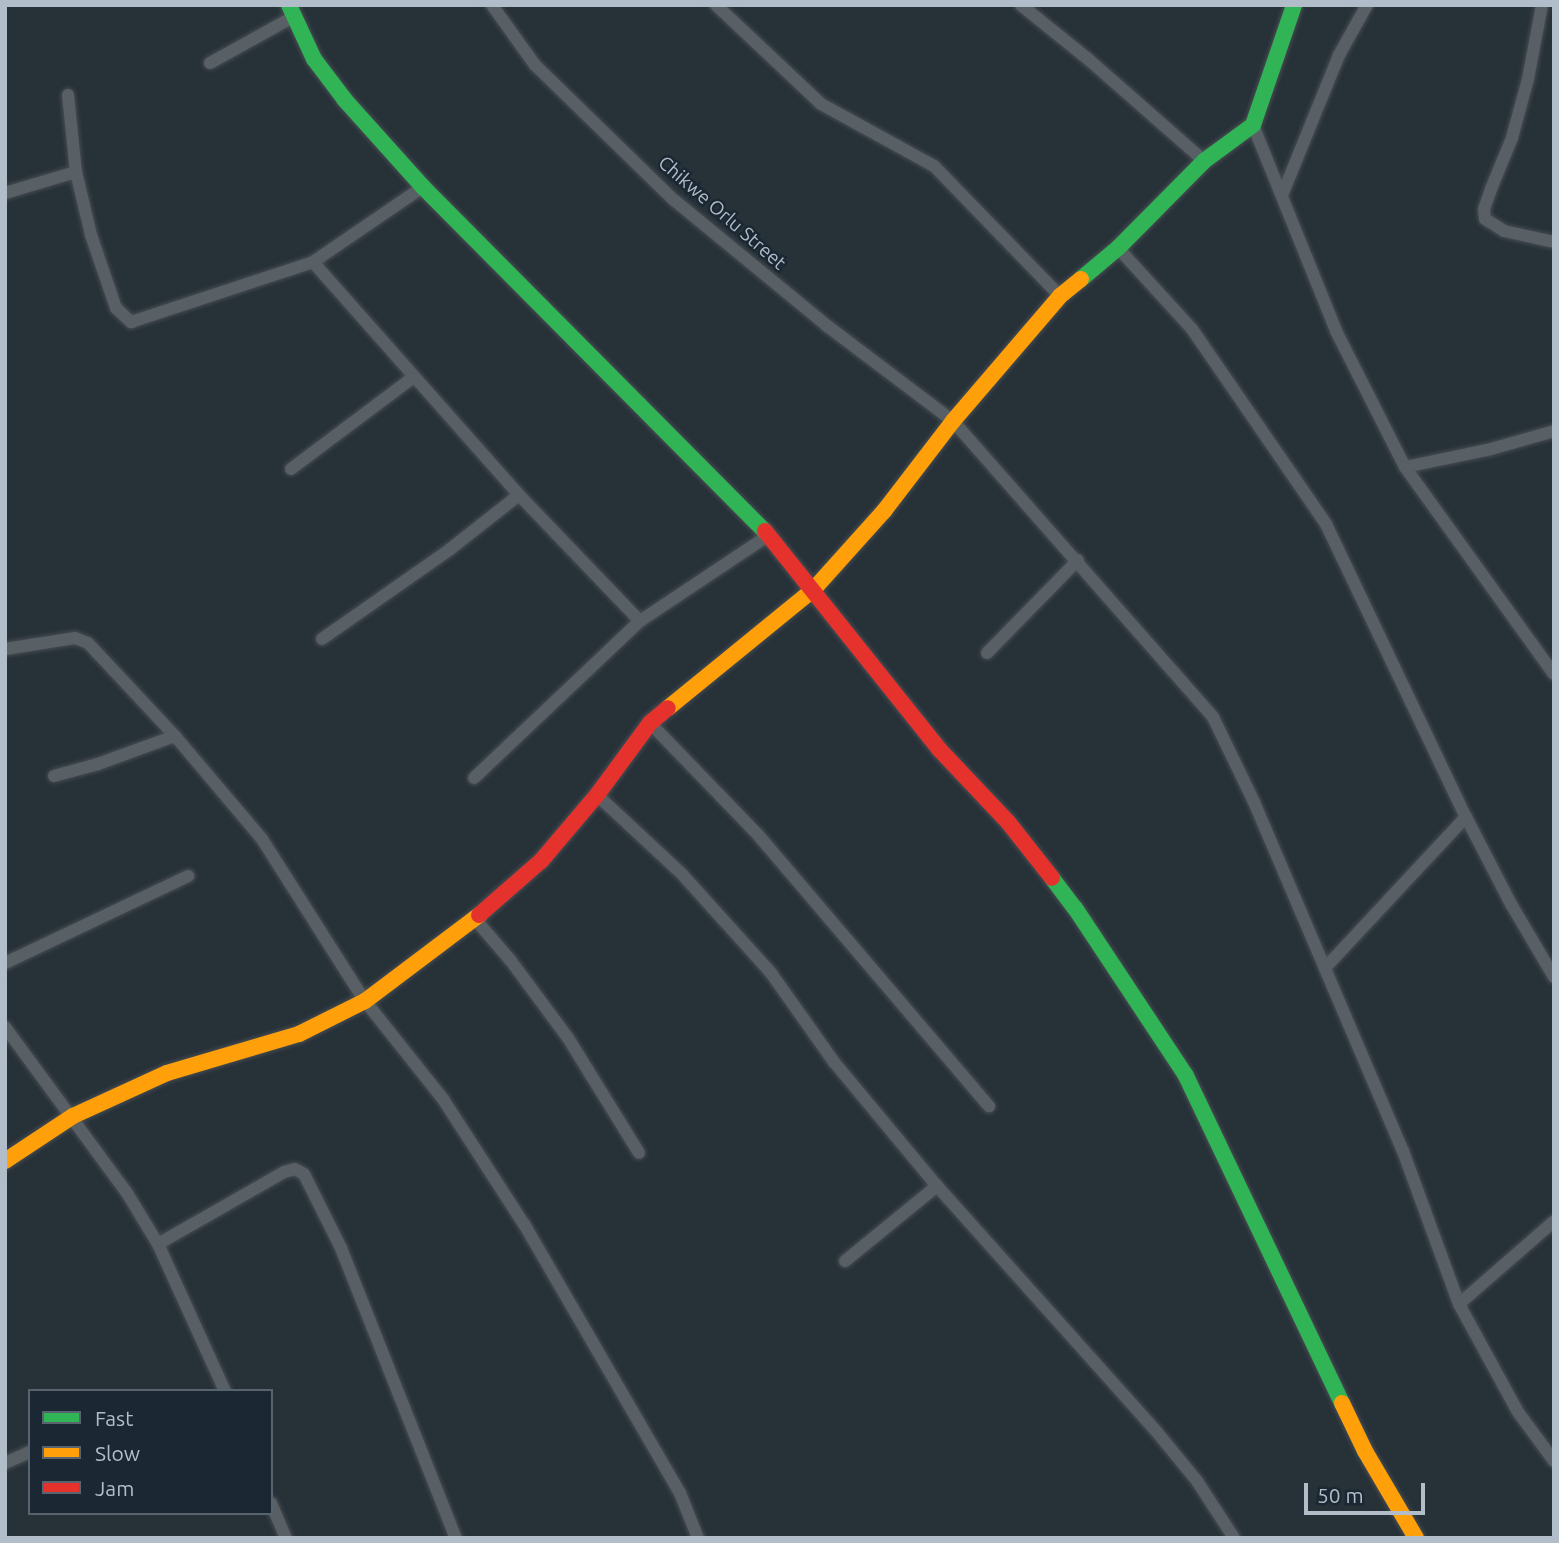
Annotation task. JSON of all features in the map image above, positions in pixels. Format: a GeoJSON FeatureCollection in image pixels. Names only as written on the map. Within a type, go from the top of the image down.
{"type":"FeatureCollection","features":[{"type":"Feature","properties":{"kind":"street","name":"Chikwe Orlu Street"},"geometry":{"type":"LineString","coordinates":[[492,5],[535,65],[674,200],[826,326],[953,421],[1078,560],[1213,717],[1403,1151],[1460,1304],[1518,1412],[1554,1461]]}},
{"type":"Feature","properties":{"kind":"street"},"geometry":{"type":"LineString","coordinates":[[716,5],[821,104],[934,166],[1060,296]]}},
{"type":"Feature","properties":{"kind":"street"},"geometry":{"type":"LineString","coordinates":[[1021,5],[1088,59],[1204,161]]}},
{"type":"Feature","properties":{"kind":"street"},"geometry":{"type":"LineString","coordinates":[[5,1161],[73,1116],[167,1073],[299,1034],[365,1001],[475,919],[541,861],[597,794],[650,723],[814,589],[884,511],[953,421],[1060,296],[1118,248],[1204,161],[1253,125],[1294,5]]}},
{"type":"Feature","properties":{"kind":"street"},"geometry":{"type":"LineString","coordinates":[[1283,193],[1339,55],[1367,5]]}},
{"type":"Feature","properties":{"kind":"street"},"geometry":{"type":"LineString","coordinates":[[1542,5],[1513,138],[1484,209],[1485,219],[1504,231],[1554,242]]}},
{"type":"Feature","properties":{"kind":"street"},"geometry":{"type":"LineString","coordinates":[[210,63],[291,11],[314,59],[345,100],[423,187],[769,535],[939,749],[1009,822],[1075,908],[1185,1076],[1365,1451],[1416,1538]]}},
{"type":"Feature","properties":{"kind":"street"},"geometry":{"type":"LineString","coordinates":[[68,95],[76,172],[91,235],[117,308],[131,322],[313,262],[366,229],[423,187]]}},
{"type":"Feature","properties":{"kind":"street"},"geometry":{"type":"LineString","coordinates":[[1253,125],[1283,193],[1337,333],[1405,467],[1554,674]]}},
{"type":"Feature","properties":{"kind":"street"},"geometry":{"type":"LineString","coordinates":[[5,193],[76,172]]}},
{"type":"Feature","properties":{"kind":"street"},"geometry":{"type":"LineString","coordinates":[[1118,248],[1192,329],[1326,524],[1465,817],[1554,977]]}},
{"type":"Feature","properties":{"kind":"street"},"geometry":{"type":"LineString","coordinates":[[313,262],[412,378],[640,621]]}},
{"type":"Feature","properties":{"kind":"street"},"geometry":{"type":"LineString","coordinates":[[291,470],[412,378]]}},
{"type":"Feature","properties":{"kind":"street"},"geometry":{"type":"LineString","coordinates":[[1405,467],[1491,449],[1554,431]]}},
{"type":"Feature","properties":{"kind":"street"},"geometry":{"type":"LineString","coordinates":[[321,639],[449,550],[519,495]]}},
{"type":"Feature","properties":{"kind":"street"},"geometry":{"type":"LineString","coordinates":[[474,778],[640,621],[769,535]]}},
{"type":"Feature","properties":{"kind":"street"},"geometry":{"type":"LineString","coordinates":[[987,653],[1078,560]]}},
{"type":"Feature","properties":{"kind":"street"},"geometry":{"type":"LineString","coordinates":[[5,649],[75,638],[88,643],[175,736],[262,839],[365,1001],[443,1099],[524,1224],[680,1493],[698,1538]]}},
{"type":"Feature","properties":{"kind":"street"},"geometry":{"type":"LineString","coordinates":[[650,723],[759,836],[989,1106]]}},
{"type":"Feature","properties":{"kind":"street"},"geometry":{"type":"LineString","coordinates":[[54,776],[99,764],[175,736]]}},
{"type":"Feature","properties":{"kind":"street"},"geometry":{"type":"LineString","coordinates":[[597,794],[681,873],[771,973],[834,1062],[937,1186],[1156,1431],[1197,1481],[1234,1538]]}},
{"type":"Feature","properties":{"kind":"street"},"geometry":{"type":"LineString","coordinates":[[1325,968],[1465,817]]}},
{"type":"Feature","properties":{"kind":"street"},"geometry":{"type":"LineString","coordinates":[[5,962],[188,876]]}},
{"type":"Feature","properties":{"kind":"street"},"geometry":{"type":"LineString","coordinates":[[475,919],[511,961],[568,1038],[639,1153]]}},
{"type":"Feature","properties":{"kind":"street"},"geometry":{"type":"LineString","coordinates":[[5,1027],[73,1116],[127,1193],[158,1244],[224,1389]]}},
{"type":"Feature","properties":{"kind":"street"},"geometry":{"type":"LineString","coordinates":[[158,1244],[285,1172],[295,1169],[304,1174],[341,1248],[456,1538]]}},
{"type":"Feature","properties":{"kind":"street"},"geometry":{"type":"LineString","coordinates":[[845,1261],[937,1186]]}},
{"type":"Feature","properties":{"kind":"street"},"geometry":{"type":"LineString","coordinates":[[1460,1304],[1554,1222]]}},
{"type":"Feature","properties":{"kind":"street"},"geometry":{"type":"LineString","coordinates":[[5,1463],[28,1453]]}},
{"type":"Feature","properties":{"kind":"street"},"geometry":{"type":"LineString","coordinates":[[273,1508],[286,1538]]}},
{"type":"Feature","properties":{"kind":"traffic: fast"},"geometry":{"type":"LineString","coordinates":[[289,5],[314,59],[345,100],[423,187],[765,531]]}},
{"type":"Feature","properties":{"kind":"traffic: fast"},"geometry":{"type":"LineString","coordinates":[[1081,279],[1118,248],[1204,161],[1253,125],[1294,5]]}},
{"type":"Feature","properties":{"kind":"traffic: fast"},"geometry":{"type":"LineString","coordinates":[[1052,878],[1075,908],[1186,1076],[1342,1403]]}},
{"type":"Feature","properties":{"kind":"traffic: slow"},"geometry":{"type":"LineString","coordinates":[[668,708],[814,589],[884,511],[953,421],[1060,296],[1081,279]]}},
{"type":"Feature","properties":{"kind":"traffic: slow"},"geometry":{"type":"LineString","coordinates":[[5,1161],[73,1116],[167,1073],[299,1034],[365,1001],[479,915]]}},
{"type":"Feature","properties":{"kind":"traffic: slow"},"geometry":{"type":"LineString","coordinates":[[1342,1403],[1365,1451],[1416,1538]]}},
{"type":"Feature","properties":{"kind":"traffic: jam"},"geometry":{"type":"LineString","coordinates":[[765,531],[939,749],[1008,822],[1052,878]]}},
{"type":"Feature","properties":{"kind":"traffic: jam"},"geometry":{"type":"LineString","coordinates":[[479,915],[541,861],[597,795],[650,723],[668,708]]}}]}
